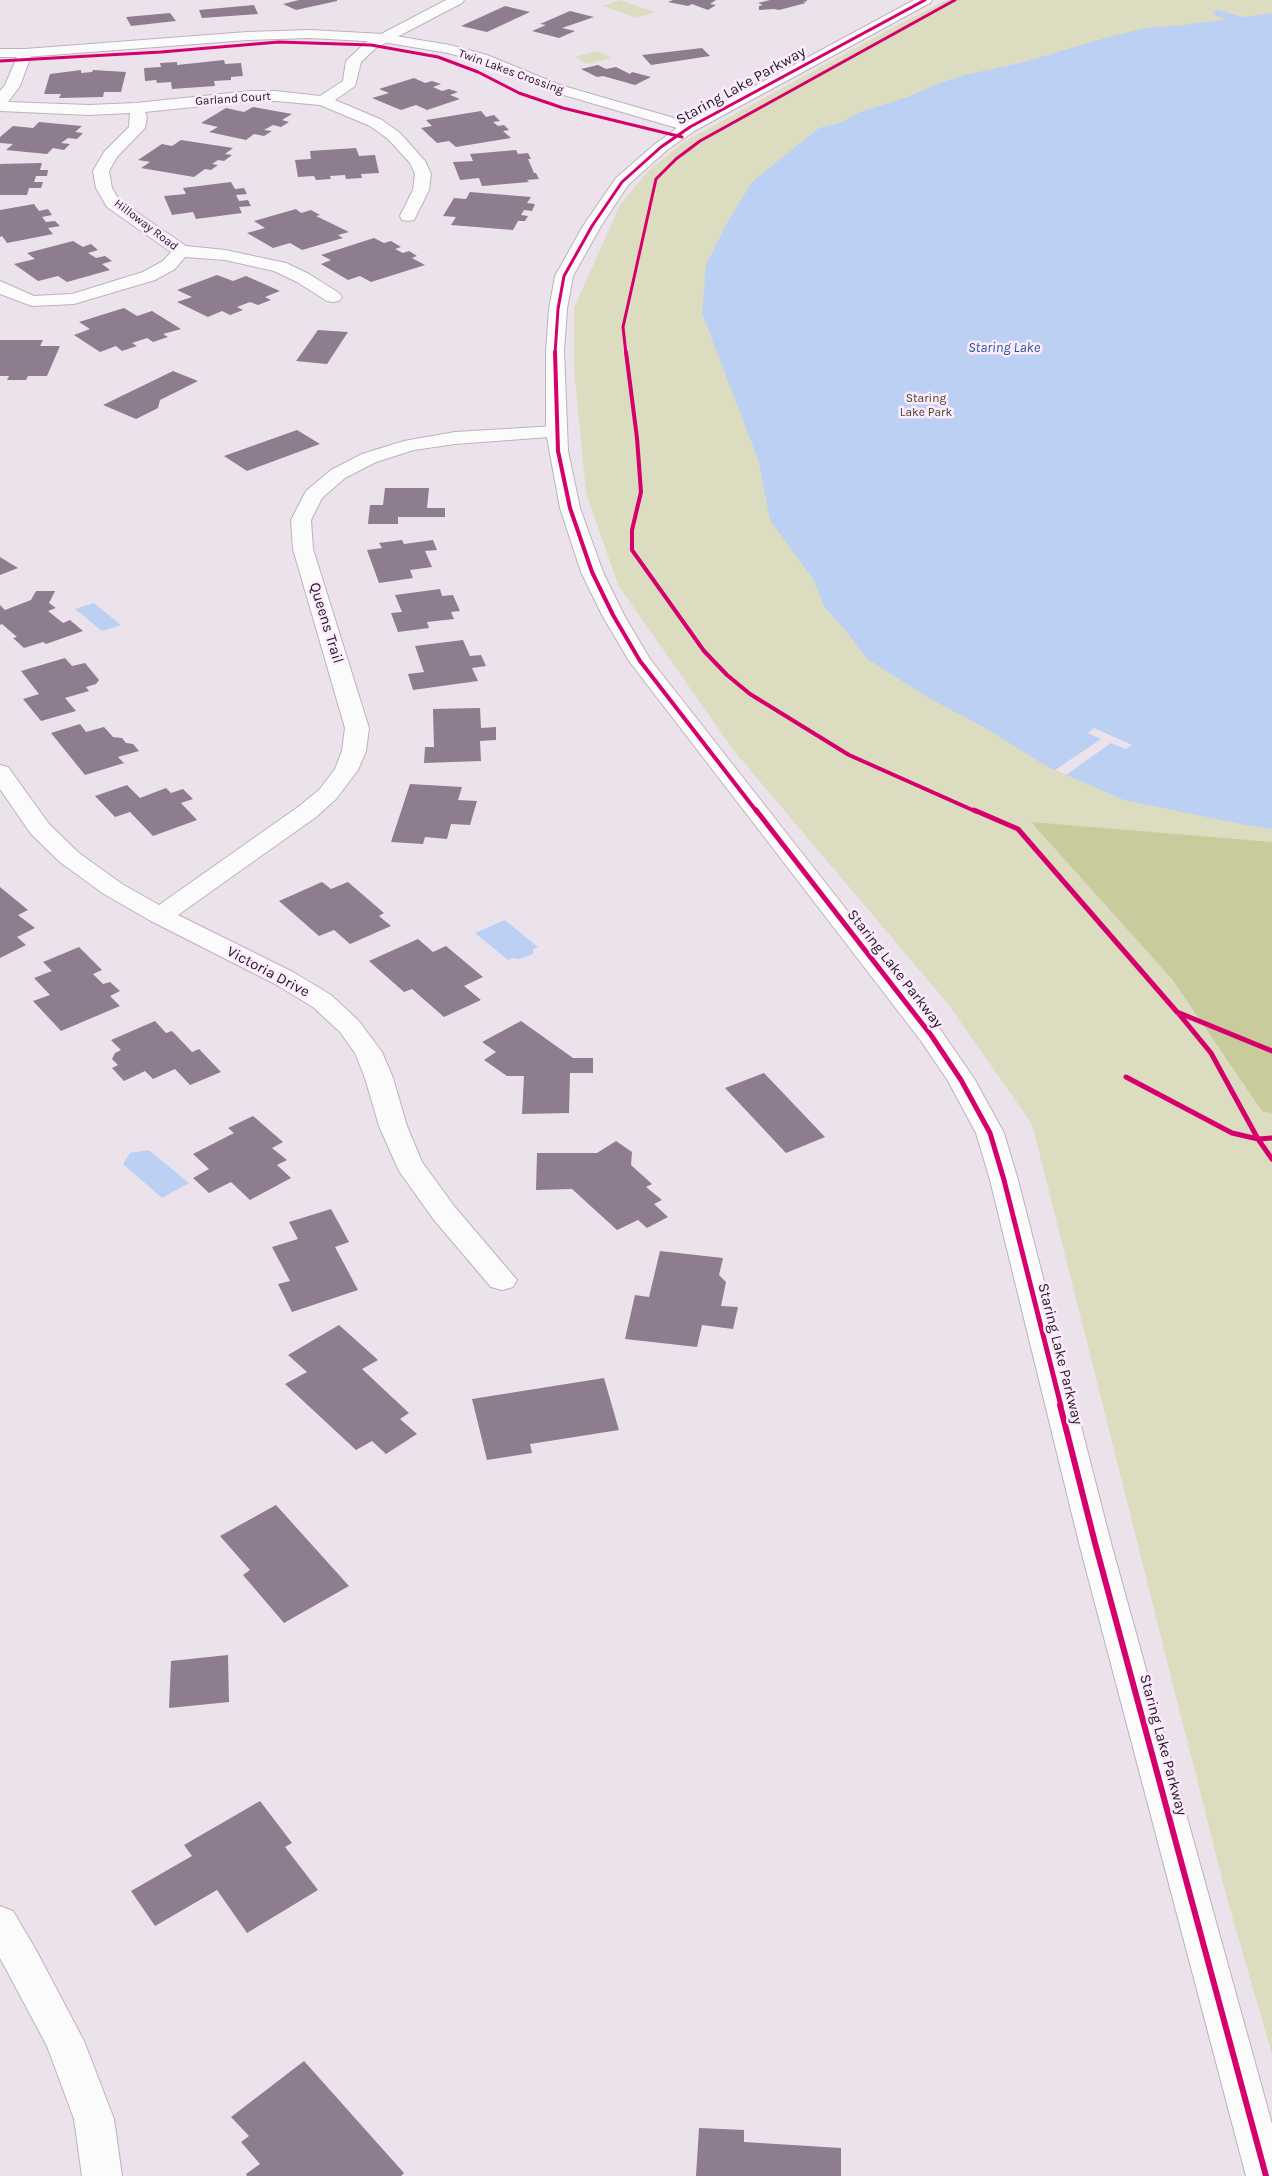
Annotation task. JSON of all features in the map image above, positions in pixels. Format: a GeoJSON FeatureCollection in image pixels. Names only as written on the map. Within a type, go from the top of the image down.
{"type":"FeatureCollection","features":[{"type":"Feature","properties":{"kind":"street"},"geometry":{"type":"LineString","coordinates":[[323,101],[350,83],[354,61],[371,45],[457,0]]}},
{"type":"Feature","properties":{"kind":"street","name":"Staring Lake Parkway"},"geometry":{"type":"LineString","coordinates":[[925,0],[690,127],[661,147],[622,182],[592,226],[564,276],[558,309],[555,351],[556,432],[570,508],[592,572],[613,615],[640,661],[931,1036],[961,1080],[990,1133],[1004,1180],[1095,1544],[1266,2176]]}},
{"type":"Feature","properties":{"kind":"street","name":"Twin Lakes Crossing"},"geometry":{"type":"LineString","coordinates":[[0,53],[25,53],[247,36],[310,34],[384,38],[450,49],[482,58],[555,88],[690,127]]}},
{"type":"Feature","properties":{"kind":"street"},"geometry":{"type":"LineString","coordinates":[[0,104],[12,86],[25,53]]}},
{"type":"Feature","properties":{"kind":"street","name":"Garland Court"},"geometry":{"type":"LineString","coordinates":[[0,104],[43,110],[136,108],[250,96],[276,96],[323,101],[376,123],[394,136],[417,161],[423,174],[421,190],[408,216]]}},
{"type":"Feature","properties":{"kind":"street","name":"Hilloway Road"},"geometry":{"type":"LineString","coordinates":[[0,286],[12,294],[32,301],[54,302],[74,299],[149,276],[170,265],[181,251],[113,203],[104,188],[101,171],[110,155],[137,128],[139,117],[136,108]]}},
{"type":"Feature","properties":{"kind":"street"},"geometry":{"type":"LineString","coordinates":[[181,251],[224,254],[280,268],[303,278],[332,297]]}},
{"type":"Feature","properties":{"kind":"street","name":"Queens Trail"},"geometry":{"type":"LineString","coordinates":[[160,916],[312,808],[334,786],[346,770],[354,751],[357,728],[303,549],[301,520],[313,495],[338,474],[369,458],[412,445],[455,438],[556,432]]}},
{"type":"Feature","properties":{"kind":"street","name":"Victoria Drive"},"geometry":{"type":"LineString","coordinates":[[0,772],[40,829],[70,858],[113,889],[160,916],[284,978],[322,1002],[350,1026],[368,1052],[379,1078],[393,1126],[410,1164],[444,1213],[502,1280]]}},
{"type":"Feature","properties":{"kind":"street"},"geometry":{"type":"LineString","coordinates":[[0,1924],[23,1962],[64,2041],[94,2119],[102,2176]]}},
{"type":"Feature","properties":{"kind":"green space"},"geometry":{"type":"Polygon","coordinates":[[[620,0],[655,12],[637,18],[603,6],[620,0]]]}},
{"type":"Feature","properties":{"kind":"green space","name":"Staring Lake Park"},"geometry":{"type":"Polygon","coordinates":[[[947,0],[1272,0],[1272,2054],[1226,1895],[1032,1124],[948,1004],[734,751],[618,585],[586,492],[574,370],[574,308],[620,205],[648,171],[684,142],[899,24],[947,0]]]}},
{"type":"Feature","properties":{"kind":"green space"},"geometry":{"type":"Polygon","coordinates":[[[598,51],[612,58],[587,64],[574,57],[598,51]]]}},
{"type":"Feature","properties":{"kind":"green space"},"geometry":{"type":"Polygon","coordinates":[[[1031,822],[1272,842],[1272,1113],[1262,1111],[1172,979],[1031,822]]]}},
{"type":"Feature","properties":{"kind":"water","name":"Staring Lake"},"geometry":{"type":"Polygon","coordinates":[[[1272,13],[1272,829],[1124,800],[1048,767],[987,729],[929,698],[866,658],[847,632],[824,606],[814,580],[770,520],[759,462],[702,313],[706,265],[728,221],[753,181],[819,128],[843,122],[860,112],[908,97],[934,85],[965,75],[1024,62],[1109,37],[1146,28],[1184,25],[1272,13]]]}},
{"type":"Feature","properties":{"kind":"water"},"geometry":{"type":"Polygon","coordinates":[[[94,603],[121,625],[102,631],[75,609],[94,603]]]}},
{"type":"Feature","properties":{"kind":"water"},"geometry":{"type":"Polygon","coordinates":[[[505,920],[538,947],[533,949],[533,954],[520,959],[513,958],[508,960],[475,933],[505,920]]]}},
{"type":"Feature","properties":{"kind":"water"},"geometry":{"type":"Polygon","coordinates":[[[149,1150],[189,1183],[162,1198],[123,1164],[130,1153],[149,1150]]]}},
{"type":"Feature","properties":{"kind":"pier"},"geometry":{"type":"Polygon","coordinates":[[[1094,728],[1132,745],[1126,749],[1111,743],[1066,775],[1055,770],[1101,739],[1088,733],[1094,728]]]}},
{"type":"Feature","properties":{"kind":"building"},"geometry":{"type":"Polygon","coordinates":[[[299,0],[337,1],[296,10],[283,4],[299,0]]]}},
{"type":"Feature","properties":{"kind":"building"},"geometry":{"type":"Polygon","coordinates":[[[673,0],[716,0],[710,4],[716,5],[708,10],[692,4],[688,6],[668,2],[673,0]]]}},
{"type":"Feature","properties":{"kind":"building"},"geometry":{"type":"Polygon","coordinates":[[[770,0],[807,1],[803,2],[806,3],[779,10],[759,10],[759,6],[763,5],[758,3],[770,0]]]}},
{"type":"Feature","properties":{"kind":"building"},"geometry":{"type":"Polygon","coordinates":[[[254,5],[258,14],[202,18],[199,10],[254,5]]]}},
{"type":"Feature","properties":{"kind":"building"},"geometry":{"type":"Polygon","coordinates":[[[505,6],[530,12],[487,32],[461,26],[505,6]]]}},
{"type":"Feature","properties":{"kind":"building"},"geometry":{"type":"Polygon","coordinates":[[[570,11],[594,17],[562,28],[575,31],[559,38],[532,31],[546,25],[540,24],[570,11]]]}},
{"type":"Feature","properties":{"kind":"building"},"geometry":{"type":"Polygon","coordinates":[[[170,13],[176,21],[131,26],[126,17],[170,13]]]}},
{"type":"Feature","properties":{"kind":"building"},"geometry":{"type":"Polygon","coordinates":[[[702,48],[710,56],[651,65],[642,55],[702,48]]]}},
{"type":"Feature","properties":{"kind":"building"},"geometry":{"type":"Polygon","coordinates":[[[224,60],[225,64],[241,63],[243,76],[231,77],[231,80],[214,81],[215,86],[172,89],[171,82],[157,83],[156,80],[145,81],[144,68],[161,67],[160,63],[177,62],[177,65],[224,60]]]}},
{"type":"Feature","properties":{"kind":"building"},"geometry":{"type":"Polygon","coordinates":[[[598,65],[606,69],[616,67],[630,74],[632,72],[651,77],[635,85],[603,76],[597,77],[581,69],[598,65]]]}},
{"type":"Feature","properties":{"kind":"building"},"geometry":{"type":"Polygon","coordinates":[[[81,70],[81,73],[92,72],[93,70],[126,72],[121,92],[104,92],[103,97],[59,98],[61,94],[44,94],[50,74],[81,70]]]}},
{"type":"Feature","properties":{"kind":"building"},"geometry":{"type":"Polygon","coordinates":[[[414,78],[425,83],[432,81],[441,84],[433,87],[442,91],[449,89],[458,92],[450,95],[460,99],[427,110],[416,105],[401,110],[372,98],[389,93],[379,89],[414,78]]]}},
{"type":"Feature","properties":{"kind":"building"},"geometry":{"type":"Polygon","coordinates":[[[253,107],[292,114],[282,120],[289,122],[281,127],[273,125],[264,130],[272,131],[264,136],[254,134],[246,140],[209,132],[218,127],[201,123],[226,108],[244,112],[253,107]]]}},
{"type":"Feature","properties":{"kind":"building"},"geometry":{"type":"Polygon","coordinates":[[[481,111],[486,117],[494,115],[500,121],[493,122],[498,126],[504,125],[509,130],[503,131],[511,138],[456,147],[449,141],[437,143],[421,128],[432,126],[426,120],[481,111]]]}},
{"type":"Feature","properties":{"kind":"building"},"geometry":{"type":"Polygon","coordinates":[[[39,122],[82,126],[75,132],[83,133],[77,139],[68,138],[61,143],[70,144],[64,150],[53,148],[47,154],[6,150],[13,144],[0,143],[0,137],[13,126],[33,128],[39,122]]]}},
{"type":"Feature","properties":{"kind":"building"},"geometry":{"type":"Polygon","coordinates":[[[181,140],[233,148],[225,154],[232,155],[224,161],[218,160],[212,164],[218,165],[211,170],[205,169],[194,177],[141,168],[150,162],[138,160],[162,144],[172,146],[181,140]]]}},
{"type":"Feature","properties":{"kind":"building"},"geometry":{"type":"Polygon","coordinates":[[[356,148],[359,156],[375,155],[379,173],[361,174],[362,178],[346,179],[345,175],[330,176],[331,179],[316,180],[314,176],[298,177],[295,160],[311,159],[310,151],[356,148]]]}},
{"type":"Feature","properties":{"kind":"building"},"geometry":{"type":"Polygon","coordinates":[[[516,150],[518,154],[528,153],[531,159],[528,159],[539,179],[527,180],[529,182],[482,186],[479,178],[460,180],[453,162],[473,161],[470,154],[516,150]]]}},
{"type":"Feature","properties":{"kind":"building"},"geometry":{"type":"Polygon","coordinates":[[[42,163],[40,170],[48,170],[47,176],[36,176],[34,182],[43,182],[41,188],[29,188],[27,195],[0,195],[0,164],[42,163]]]}},
{"type":"Feature","properties":{"kind":"building"},"geometry":{"type":"Polygon","coordinates":[[[231,182],[235,189],[244,188],[247,194],[236,195],[239,201],[248,200],[251,206],[239,207],[242,213],[196,219],[193,212],[172,215],[164,196],[186,194],[183,188],[231,182]]]}},
{"type":"Feature","properties":{"kind":"building"},"geometry":{"type":"Polygon","coordinates":[[[470,192],[531,197],[527,203],[535,204],[532,211],[524,210],[521,215],[528,216],[525,221],[518,221],[513,230],[451,225],[456,217],[443,216],[454,198],[466,199],[470,192]]]}},
{"type":"Feature","properties":{"kind":"building"},"geometry":{"type":"Polygon","coordinates":[[[34,204],[39,211],[48,209],[52,215],[42,217],[46,222],[55,221],[60,226],[48,228],[53,234],[7,243],[2,236],[0,237],[0,210],[34,204]]]}},
{"type":"Feature","properties":{"kind":"building"},"geometry":{"type":"Polygon","coordinates":[[[296,209],[301,213],[311,210],[320,215],[316,216],[349,232],[338,235],[343,238],[302,250],[290,243],[273,248],[247,233],[265,228],[254,221],[296,209]]]}},
{"type":"Feature","properties":{"kind":"building"},"geometry":{"type":"Polygon","coordinates":[[[374,238],[384,243],[391,241],[401,247],[395,249],[403,253],[409,251],[417,256],[412,258],[425,265],[371,282],[360,276],[348,280],[321,264],[331,260],[321,255],[374,238]]]}},
{"type":"Feature","properties":{"kind":"building"},"geometry":{"type":"Polygon","coordinates":[[[73,241],[83,247],[91,244],[98,250],[88,253],[96,258],[105,256],[112,261],[102,264],[110,270],[67,282],[58,276],[38,281],[14,264],[35,259],[27,253],[73,241]]]}},
{"type":"Feature","properties":{"kind":"building"},"geometry":{"type":"Polygon","coordinates":[[[217,275],[233,281],[246,276],[280,291],[265,297],[271,300],[258,305],[250,302],[237,307],[243,310],[230,315],[222,311],[208,317],[177,302],[192,297],[177,290],[217,275]]]}},
{"type":"Feature","properties":{"kind":"building"},"geometry":{"type":"Polygon","coordinates":[[[124,308],[137,316],[152,311],[181,329],[163,334],[168,337],[153,342],[147,338],[132,343],[137,346],[122,351],[116,346],[100,352],[74,335],[90,329],[79,322],[124,308]]]}},
{"type":"Feature","properties":{"kind":"building"},"geometry":{"type":"Polygon","coordinates":[[[318,330],[348,332],[327,364],[296,361],[318,330]]]}},
{"type":"Feature","properties":{"kind":"building"},"geometry":{"type":"Polygon","coordinates":[[[0,340],[43,340],[40,346],[60,346],[47,376],[28,376],[26,380],[7,380],[9,376],[0,376],[0,340]]]}},
{"type":"Feature","properties":{"kind":"building"},"geometry":{"type":"Polygon","coordinates":[[[173,371],[198,381],[160,400],[158,408],[136,419],[103,405],[173,371]]]}},
{"type":"Feature","properties":{"kind":"building"},"geometry":{"type":"Polygon","coordinates":[[[297,430],[320,444],[247,471],[224,456],[297,430]]]}},
{"type":"Feature","properties":{"kind":"building"},"geometry":{"type":"Polygon","coordinates":[[[385,488],[429,488],[427,508],[445,508],[445,517],[398,517],[398,524],[368,524],[370,505],[383,505],[385,488]]]}},
{"type":"Feature","properties":{"kind":"building"},"geometry":{"type":"Polygon","coordinates":[[[402,540],[404,544],[433,540],[437,550],[425,551],[432,567],[410,570],[413,578],[379,583],[367,550],[382,548],[379,543],[402,540]]]}},
{"type":"Feature","properties":{"kind":"building"},"geometry":{"type":"Polygon","coordinates":[[[0,557],[18,568],[0,575],[0,557]]]}},
{"type":"Feature","properties":{"kind":"building"},"geometry":{"type":"Polygon","coordinates":[[[440,589],[442,596],[453,595],[460,611],[451,612],[454,619],[427,622],[429,628],[398,632],[391,613],[402,612],[395,595],[440,589]]]}},
{"type":"Feature","properties":{"kind":"building"},"geometry":{"type":"Polygon","coordinates":[[[36,591],[55,591],[49,603],[56,608],[48,611],[63,623],[70,620],[83,631],[46,644],[43,642],[24,648],[13,638],[17,637],[2,624],[0,625],[0,605],[5,610],[31,600],[36,591]]]}},
{"type":"Feature","properties":{"kind":"building"},"geometry":{"type":"Polygon","coordinates":[[[463,640],[470,656],[481,655],[486,666],[472,668],[478,681],[413,690],[408,674],[424,672],[415,646],[463,640]]]}},
{"type":"Feature","properties":{"kind":"building"},"geometry":{"type":"Polygon","coordinates":[[[65,658],[72,666],[85,663],[99,680],[96,684],[86,687],[89,691],[65,698],[76,711],[41,721],[23,699],[39,694],[21,671],[65,658]]]}},
{"type":"Feature","properties":{"kind":"building"},"geometry":{"type":"Polygon","coordinates":[[[480,708],[481,728],[496,727],[496,740],[480,741],[481,761],[424,763],[425,747],[434,747],[433,709],[480,708]]]}},
{"type":"Feature","properties":{"kind":"building"},"geometry":{"type":"Polygon","coordinates":[[[80,724],[86,732],[104,727],[113,737],[122,738],[126,743],[133,744],[139,751],[118,757],[124,763],[85,775],[51,733],[80,724]]]}},
{"type":"Feature","properties":{"kind":"building"},"geometry":{"type":"Polygon","coordinates":[[[410,784],[462,787],[458,800],[477,801],[470,825],[451,824],[447,839],[425,837],[423,844],[391,842],[410,784]]]}},
{"type":"Feature","properties":{"kind":"building"},"geometry":{"type":"Polygon","coordinates":[[[127,785],[140,798],[166,788],[171,793],[183,789],[193,799],[181,803],[197,820],[153,836],[130,812],[115,817],[95,796],[127,785]]]}},
{"type":"Feature","properties":{"kind":"building"},"geometry":{"type":"Polygon","coordinates":[[[322,882],[331,889],[348,882],[384,913],[379,916],[391,926],[350,944],[334,930],[319,936],[279,901],[322,882]]]}},
{"type":"Feature","properties":{"kind":"building"},"geometry":{"type":"Polygon","coordinates":[[[0,887],[28,910],[18,915],[35,928],[17,937],[26,945],[0,958],[0,887]]]}},
{"type":"Feature","properties":{"kind":"building"},"geometry":{"type":"Polygon","coordinates":[[[418,939],[433,952],[446,946],[483,977],[464,986],[481,1000],[444,1017],[412,989],[404,992],[369,961],[418,939]]]}},
{"type":"Feature","properties":{"kind":"building"},"geometry":{"type":"Polygon","coordinates":[[[79,947],[102,970],[93,974],[103,984],[110,982],[120,991],[110,996],[120,1006],[61,1031],[33,1001],[50,995],[34,978],[52,971],[43,962],[79,947]]]}},
{"type":"Feature","properties":{"kind":"building"},"geometry":{"type":"Polygon","coordinates":[[[155,1021],[166,1033],[172,1031],[192,1052],[199,1049],[221,1072],[190,1085],[175,1069],[153,1079],[145,1071],[124,1081],[112,1068],[118,1065],[112,1059],[115,1053],[121,1050],[111,1040],[155,1021]]]}},
{"type":"Feature","properties":{"kind":"building"},"geometry":{"type":"Polygon","coordinates":[[[521,1021],[573,1058],[593,1058],[593,1073],[570,1073],[569,1113],[522,1114],[524,1076],[507,1076],[484,1060],[496,1052],[482,1042],[521,1021]]]}},
{"type":"Feature","properties":{"kind":"building"},"geometry":{"type":"Polygon","coordinates":[[[764,1073],[825,1137],[786,1153],[725,1088],[764,1073]]]}},
{"type":"Feature","properties":{"kind":"building"},"geometry":{"type":"Polygon","coordinates":[[[253,1116],[283,1142],[272,1148],[287,1160],[277,1165],[291,1178],[250,1200],[231,1182],[209,1193],[193,1178],[209,1169],[193,1154],[234,1133],[228,1128],[253,1116]]]}},
{"type":"Feature","properties":{"kind":"building"},"geometry":{"type":"Polygon","coordinates":[[[616,1141],[632,1152],[631,1165],[652,1184],[646,1187],[662,1200],[654,1204],[668,1217],[647,1228],[638,1220],[617,1230],[572,1189],[536,1190],[537,1153],[597,1153],[616,1141]]]}},
{"type":"Feature","properties":{"kind":"building"},"geometry":{"type":"Polygon","coordinates":[[[331,1209],[349,1242],[335,1247],[358,1290],[292,1312],[278,1284],[290,1281],[272,1247],[298,1239],[289,1222],[331,1209]]]}},
{"type":"Feature","properties":{"kind":"building"},"geometry":{"type":"Polygon","coordinates":[[[660,1251],[723,1258],[719,1275],[726,1282],[721,1306],[738,1307],[733,1329],[702,1325],[697,1347],[625,1339],[635,1295],[649,1297],[660,1251]]]}},
{"type":"Feature","properties":{"kind":"building"},"geometry":{"type":"Polygon","coordinates":[[[339,1325],[378,1360],[362,1369],[409,1413],[400,1419],[417,1434],[386,1454],[372,1441],[356,1450],[285,1384],[307,1372],[288,1355],[339,1325]]]}},
{"type":"Feature","properties":{"kind":"building"},"geometry":{"type":"Polygon","coordinates":[[[604,1378],[619,1430],[530,1444],[532,1453],[487,1460],[472,1399],[604,1378]]]}},
{"type":"Feature","properties":{"kind":"building"},"geometry":{"type":"Polygon","coordinates":[[[276,1505],[349,1586],[284,1623],[243,1575],[250,1570],[220,1536],[276,1505]]]}},
{"type":"Feature","properties":{"kind":"building"},"geometry":{"type":"Polygon","coordinates":[[[228,1655],[229,1702],[169,1708],[171,1661],[228,1655]]]}},
{"type":"Feature","properties":{"kind":"building"},"geometry":{"type":"Polygon","coordinates":[[[260,1801],[292,1843],[285,1847],[318,1890],[247,1933],[217,1890],[155,1926],[131,1891],[192,1856],[184,1845],[260,1801]]]}},
{"type":"Feature","properties":{"kind":"building"},"geometry":{"type":"Polygon","coordinates":[[[304,2061],[404,2173],[401,2176],[247,2176],[246,2174],[260,2164],[241,2142],[249,2136],[231,2117],[304,2061]]]}},
{"type":"Feature","properties":{"kind":"building"},"geometry":{"type":"Polygon","coordinates":[[[699,2128],[744,2130],[744,2142],[841,2148],[841,2176],[696,2176],[699,2128]]]}},
{"type":"Feature","properties":{"kind":"waterway"},"geometry":{"type":"LineString","coordinates":[[1217,13],[1272,28]]}},
{"type":"Feature","properties":{"kind":"cycle path"},"geometry":{"type":"LineString","coordinates":[[925,0],[690,127],[661,147],[622,182],[592,226],[564,276],[558,309],[555,351],[558,451],[570,508],[592,572],[613,615],[640,661],[931,1035],[961,1080],[990,1133],[1004,1180],[1095,1543],[1266,2176]]}},
{"type":"Feature","properties":{"kind":"cycle path"},"geometry":{"type":"LineString","coordinates":[[955,0],[700,141],[676,159],[656,179],[623,327],[637,438],[641,492],[632,530],[632,550],[704,651],[727,675],[750,694],[849,755],[1018,829],[1177,1012],[1272,1051]]}},
{"type":"Feature","properties":{"kind":"cycle path"},"geometry":{"type":"LineString","coordinates":[[0,61],[161,52],[279,42],[371,45],[438,57],[478,72],[519,93],[563,108],[682,137]]}},
{"type":"Feature","properties":{"kind":"cycle path"},"geometry":{"type":"LineString","coordinates":[[1179,1014],[1211,1053],[1258,1139],[1272,1159]]}},
{"type":"Feature","properties":{"kind":"cycle path"},"geometry":{"type":"LineString","coordinates":[[1126,1077],[1232,1133],[1258,1139],[1272,1138]]}}]}
